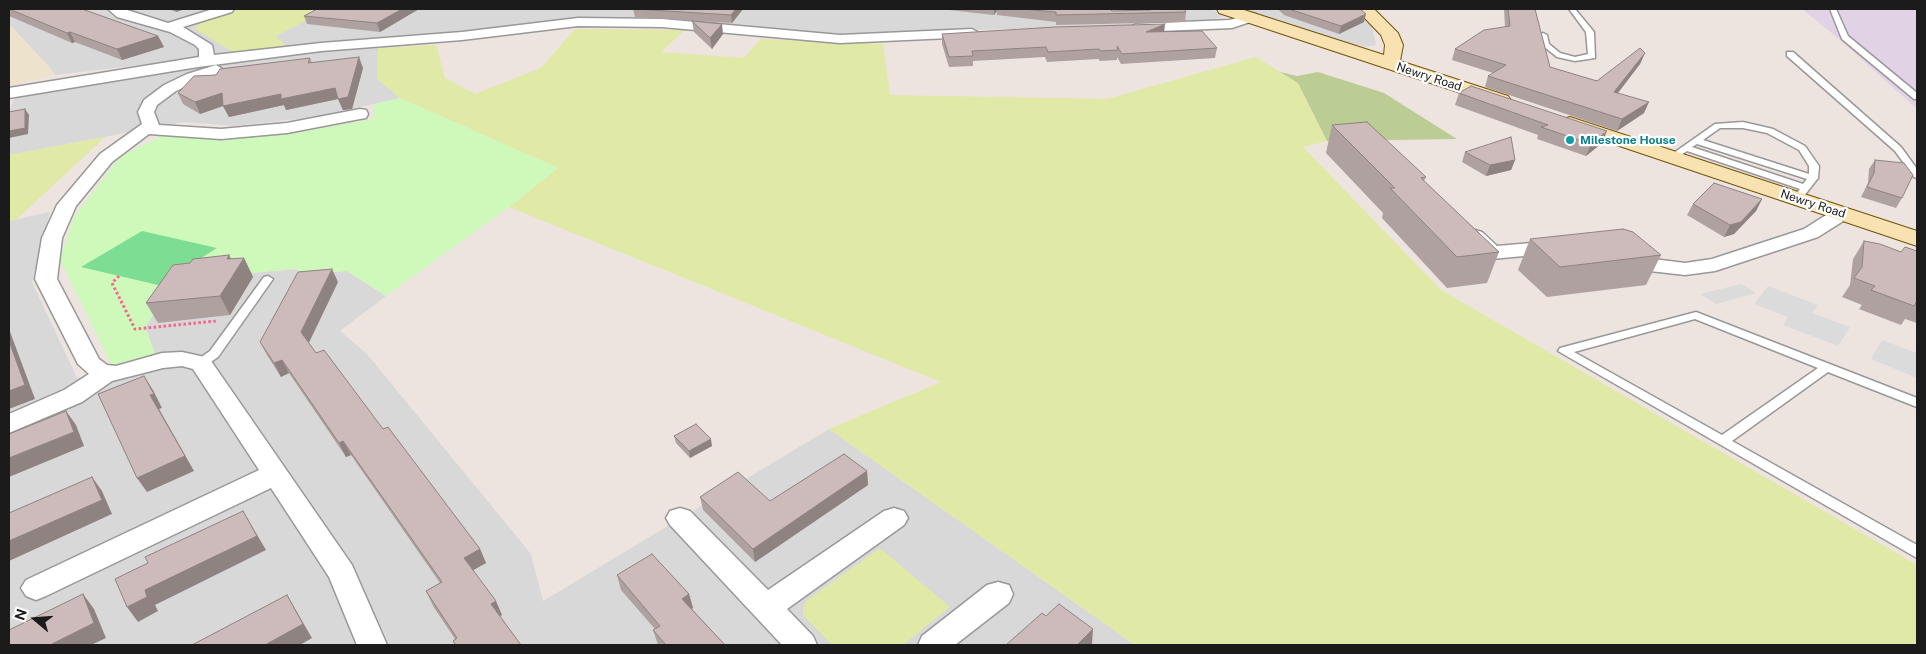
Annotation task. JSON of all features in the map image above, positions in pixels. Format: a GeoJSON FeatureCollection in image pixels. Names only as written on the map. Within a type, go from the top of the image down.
{"type":"FeatureCollection","features":[{"type":"Feature","properties":{"kind":"main road","name":"Newry Road"},"geometry":{"type":"LineString","coordinates":[[1225,9],[1516,106]]}},
{"type":"Feature","properties":{"kind":"main road"},"geometry":{"type":"LineString","coordinates":[[1364,9],[1390,33],[1394,45],[1394,53],[1393,58],[1387,63]]}},
{"type":"Feature","properties":{"kind":"main road","name":"Newry Road"},"geometry":{"type":"LineString","coordinates":[[1553,118],[1679,153],[1801,193],[1841,214],[1916,237]]}},
{"type":"Feature","properties":{"kind":"street"},"geometry":{"type":"LineString","coordinates":[[115,9],[122,14],[170,27],[200,42],[207,48],[206,61]]}},
{"type":"Feature","properties":{"kind":"street"},"geometry":{"type":"LineString","coordinates":[[170,27],[227,9]]}},
{"type":"Feature","properties":{"kind":"street"},"geometry":{"type":"LineString","coordinates":[[1126,35],[1232,24],[1251,17]]}},
{"type":"Feature","properties":{"kind":"street"},"geometry":{"type":"LineString","coordinates":[[9,94],[206,61],[321,47],[462,36],[578,22],[662,23],[840,39],[985,32]]}},
{"type":"Feature","properties":{"kind":"street"},"geometry":{"type":"LineString","coordinates":[[1142,34],[1159,40],[1176,34],[1211,34]]}},
{"type":"Feature","properties":{"kind":"street"},"geometry":{"type":"LineString","coordinates":[[358,56],[329,54],[260,60],[226,66],[193,77],[170,88],[150,103],[146,112],[151,125],[106,158],[67,205],[52,238],[46,280],[90,364],[106,374],[116,374],[162,361],[182,359],[201,363],[342,573],[372,645]]}},
{"type":"Feature","properties":{"kind":"street"},"geometry":{"type":"LineString","coordinates":[[147,129],[222,134],[287,128],[360,114]]}},
{"type":"Feature","properties":{"kind":"street"},"geometry":{"type":"LineString","coordinates":[[1606,250],[1659,266],[1685,269],[1715,265],[1811,233],[1841,214]]}},
{"type":"Feature","properties":{"kind":"street"},"geometry":{"type":"LineString","coordinates":[[1459,219],[1492,253],[1579,244]]}},
{"type":"Feature","properties":{"kind":"street"},"geometry":{"type":"LineString","coordinates":[[9,424],[73,396],[106,374]]}},
{"type":"Feature","properties":{"kind":"street"},"geometry":{"type":"LineString","coordinates":[[36,588],[276,474]]}},
{"type":"Feature","properties":{"kind":"street"},"geometry":{"type":"LineString","coordinates":[[680,518],[765,609],[802,645]]}},
{"type":"Feature","properties":{"kind":"street"},"geometry":{"type":"LineString","coordinates":[[765,609],[894,518]]}},
{"type":"Feature","properties":{"kind":"street"},"geometry":{"type":"LineString","coordinates":[[933,645],[998,594]]}},
{"type":"Feature","properties":{"kind":"lane"},"geometry":{"type":"LineString","coordinates":[[1543,35],[1549,49],[1557,54],[1575,58],[1592,56],[1590,32],[1572,9]]}},
{"type":"Feature","properties":{"kind":"lane"},"geometry":{"type":"LineString","coordinates":[[1833,9],[1845,37],[1917,97]]}},
{"type":"Feature","properties":{"kind":"lane"},"geometry":{"type":"LineString","coordinates":[[1790,54],[1898,149],[1917,175]]}},
{"type":"Feature","properties":{"kind":"lane"},"geometry":{"type":"LineString","coordinates":[[1679,153],[1718,126],[1743,126],[1770,132],[1802,148],[1814,166],[1813,178],[1801,193]]}},
{"type":"Feature","properties":{"kind":"lane"},"geometry":{"type":"LineString","coordinates":[[1696,141],[1813,178]]}},
{"type":"Feature","properties":{"kind":"lane"},"geometry":{"type":"LineString","coordinates":[[201,363],[214,354],[268,279]]}},
{"type":"Feature","properties":{"kind":"lane"},"geometry":{"type":"LineString","coordinates":[[1917,403],[1696,315],[1564,351],[1917,552]]}},
{"type":"Feature","properties":{"kind":"lane"},"geometry":{"type":"LineString","coordinates":[[1722,441],[1827,367]]}},
{"type":"Feature","properties":{"kind":"path"},"geometry":{"type":"LineString","coordinates":[[118,276],[112,283],[135,329],[239,319]]}},
{"type":"Feature","properties":{"kind":"shaded area"},"geometry":{"type":"Polygon","coordinates":[[[9,9],[1210,9],[1227,15],[1196,25],[925,31],[855,35],[803,33],[747,25],[582,18],[415,37],[288,48],[55,75],[9,24],[9,9]]]}},
{"type":"Feature","properties":{"kind":"shaded area"},"geometry":{"type":"Polygon","coordinates":[[[1241,9],[1353,9],[1372,26],[1376,45],[1365,47],[1337,40],[1241,9]]]}},
{"type":"Feature","properties":{"kind":"shaded area"},"geometry":{"type":"Polygon","coordinates":[[[1802,9],[1917,9],[1917,109],[1839,39],[1802,9]]]}},
{"type":"Feature","properties":{"kind":"shaded area"},"geometry":{"type":"Polygon","coordinates":[[[9,24],[48,65],[55,75],[9,86],[9,24]]]}},
{"type":"Feature","properties":{"kind":"shaded area"},"geometry":{"type":"Polygon","coordinates":[[[378,48],[377,79],[400,98],[315,117],[235,126],[183,122],[9,155],[9,111],[15,97],[229,61],[312,51],[378,48]]]}},
{"type":"Feature","properties":{"kind":"shaded area"},"geometry":{"type":"Polygon","coordinates":[[[50,212],[32,282],[77,378],[156,356],[145,327],[178,279],[297,269],[300,274],[347,271],[386,296],[340,331],[367,354],[531,554],[543,601],[829,429],[1135,645],[9,645],[9,221],[50,212]]]}},
{"type":"Feature","properties":{"kind":"shaded area"},"geometry":{"type":"Polygon","coordinates":[[[1741,284],[1756,293],[1716,304],[1700,294],[1741,284]]]}},
{"type":"Feature","properties":{"kind":"shaded area"},"geometry":{"type":"Polygon","coordinates":[[[1768,286],[1818,305],[1812,313],[1850,327],[1838,346],[1783,325],[1788,317],[1754,304],[1768,286]]]}},
{"type":"Feature","properties":{"kind":"shaded area"},"geometry":{"type":"Polygon","coordinates":[[[1882,340],[1917,353],[1917,378],[1871,359],[1882,340]]]}},
{"type":"Feature","properties":{"kind":"green space"},"geometry":{"type":"Polygon","coordinates":[[[241,9],[329,9],[276,36],[288,48],[236,54],[194,28],[204,21],[241,9]]]}},
{"type":"Feature","properties":{"kind":"green space"},"geometry":{"type":"Polygon","coordinates":[[[575,29],[685,30],[661,52],[743,58],[761,39],[883,44],[890,95],[1107,99],[1256,57],[1298,83],[1327,141],[1303,147],[1441,290],[1917,565],[1917,645],[1135,645],[829,429],[941,382],[509,207],[558,168],[400,98],[377,79],[378,48],[436,45],[445,78],[475,94],[541,68],[575,29]]]}},
{"type":"Feature","properties":{"kind":"green space"},"geometry":{"type":"Polygon","coordinates":[[[1280,72],[1297,76],[1318,72],[1384,93],[1457,139],[1327,141],[1298,83],[1280,72]]]}},
{"type":"Feature","properties":{"kind":"green space"},"geometry":{"type":"Polygon","coordinates":[[[400,98],[558,168],[509,207],[386,296],[347,271],[300,274],[297,269],[178,279],[145,327],[156,356],[113,368],[60,260],[74,217],[120,157],[164,135],[210,138],[288,134],[373,119],[373,105],[400,98]]]}},
{"type":"Feature","properties":{"kind":"green space"},"geometry":{"type":"Polygon","coordinates":[[[105,137],[16,220],[9,221],[9,155],[105,137]]]}},
{"type":"Feature","properties":{"kind":"green space"},"geometry":{"type":"Polygon","coordinates":[[[142,231],[217,248],[158,285],[81,267],[142,231]]]}},
{"type":"Feature","properties":{"kind":"green space"},"geometry":{"type":"Polygon","coordinates":[[[880,548],[950,607],[903,645],[832,645],[803,615],[803,607],[806,601],[880,548]]]}},
{"type":"Feature","properties":{"kind":"building"},"geometry":{"type":"Polygon","coordinates":[[[9,9],[82,9],[158,36],[117,49],[70,32],[67,33],[9,9]]]}},
{"type":"Feature","properties":{"kind":"building"},"geometry":{"type":"Polygon","coordinates":[[[317,9],[402,9],[377,23],[304,16],[317,9]]]}},
{"type":"Feature","properties":{"kind":"building"},"geometry":{"type":"Polygon","coordinates":[[[635,9],[736,9],[731,15],[635,9]]]}},
{"type":"Feature","properties":{"kind":"building"},"geometry":{"type":"Polygon","coordinates":[[[1022,9],[1110,9],[1112,11],[1184,9],[1186,12],[1056,15],[1056,12],[1022,9]]]}},
{"type":"Feature","properties":{"kind":"building"},"geometry":{"type":"Polygon","coordinates":[[[1289,9],[1360,9],[1366,14],[1341,26],[1289,9]]]}},
{"type":"Feature","properties":{"kind":"building"},"geometry":{"type":"Polygon","coordinates":[[[1508,9],[1535,9],[1550,67],[1597,81],[1640,48],[1645,53],[1614,92],[1649,102],[1622,119],[1488,76],[1506,65],[1455,49],[1484,30],[1510,26],[1508,9]]]}},
{"type":"Feature","properties":{"kind":"building"},"geometry":{"type":"Polygon","coordinates":[[[692,21],[722,24],[710,38],[692,21]]]}},
{"type":"Feature","properties":{"kind":"building"},"geometry":{"type":"Polygon","coordinates":[[[1165,24],[1146,32],[1202,31],[1217,48],[1122,54],[1117,46],[1118,50],[1101,51],[1099,49],[1048,52],[1046,47],[972,51],[973,56],[949,57],[942,34],[1055,27],[1165,24]]]}},
{"type":"Feature","properties":{"kind":"building"},"geometry":{"type":"Polygon","coordinates":[[[359,57],[348,97],[338,99],[335,88],[281,99],[281,94],[223,106],[222,93],[195,102],[178,93],[194,76],[216,75],[220,69],[310,58],[308,63],[359,57]]]}},
{"type":"Feature","properties":{"kind":"building"},"geometry":{"type":"Polygon","coordinates":[[[1471,86],[1607,131],[1591,144],[1541,127],[1548,125],[1459,93],[1471,86]]]}},
{"type":"Feature","properties":{"kind":"building"},"geometry":{"type":"Polygon","coordinates":[[[25,109],[25,128],[9,131],[9,112],[25,109]]]}},
{"type":"Feature","properties":{"kind":"building"},"geometry":{"type":"Polygon","coordinates":[[[1367,122],[1426,177],[1421,178],[1499,252],[1457,257],[1390,188],[1395,188],[1332,125],[1367,122]]]}},
{"type":"Feature","properties":{"kind":"building"},"geometry":{"type":"Polygon","coordinates":[[[1511,137],[1515,160],[1490,165],[1465,152],[1511,137]]]}},
{"type":"Feature","properties":{"kind":"building"},"geometry":{"type":"Polygon","coordinates":[[[1875,160],[1904,163],[1913,175],[1902,198],[1867,187],[1874,173],[1875,160]]]}},
{"type":"Feature","properties":{"kind":"building"},"geometry":{"type":"Polygon","coordinates":[[[1714,183],[1762,199],[1741,222],[1730,225],[1693,204],[1714,183]]]}},
{"type":"Feature","properties":{"kind":"building"},"geometry":{"type":"Polygon","coordinates":[[[1623,229],[1633,232],[1661,255],[1560,267],[1530,239],[1623,229]]]}},
{"type":"Feature","properties":{"kind":"building"},"geometry":{"type":"Polygon","coordinates":[[[1864,241],[1880,244],[1901,252],[1905,247],[1917,251],[1917,301],[1914,306],[1871,290],[1875,286],[1854,278],[1862,267],[1864,241]]]}},
{"type":"Feature","properties":{"kind":"building"},"geometry":{"type":"Polygon","coordinates":[[[229,255],[227,259],[244,258],[220,296],[146,303],[173,265],[190,263],[193,259],[229,255]]]}},
{"type":"Feature","properties":{"kind":"building"},"geometry":{"type":"Polygon","coordinates":[[[332,269],[301,332],[316,353],[324,350],[383,429],[388,427],[480,549],[464,558],[496,601],[491,604],[521,645],[456,645],[453,641],[457,638],[426,591],[442,582],[343,441],[339,443],[282,360],[274,363],[260,342],[298,272],[332,269]]]}},
{"type":"Feature","properties":{"kind":"building"},"geometry":{"type":"Polygon","coordinates":[[[9,341],[25,385],[9,391],[9,341]]]}},
{"type":"Feature","properties":{"kind":"building"},"geometry":{"type":"Polygon","coordinates":[[[144,376],[154,394],[150,395],[185,456],[137,478],[98,394],[144,376]]]}},
{"type":"Feature","properties":{"kind":"building"},"geometry":{"type":"Polygon","coordinates":[[[66,411],[74,432],[9,458],[9,434],[66,411]]]}},
{"type":"Feature","properties":{"kind":"building"},"geometry":{"type":"Polygon","coordinates":[[[696,424],[711,439],[689,451],[674,436],[696,424]]]}},
{"type":"Feature","properties":{"kind":"building"},"geometry":{"type":"Polygon","coordinates":[[[844,454],[867,471],[753,549],[700,497],[738,472],[770,501],[844,454]]]}},
{"type":"Feature","properties":{"kind":"building"},"geometry":{"type":"Polygon","coordinates":[[[92,477],[102,500],[9,541],[9,513],[92,477]]]}},
{"type":"Feature","properties":{"kind":"building"},"geometry":{"type":"Polygon","coordinates":[[[243,511],[257,536],[145,590],[147,597],[127,607],[115,579],[148,563],[145,557],[243,511]]]}},
{"type":"Feature","properties":{"kind":"building"},"geometry":{"type":"Polygon","coordinates":[[[652,554],[689,594],[682,599],[725,645],[666,645],[653,630],[660,626],[617,575],[652,554]]]}},
{"type":"Feature","properties":{"kind":"building"},"geometry":{"type":"Polygon","coordinates":[[[83,594],[94,623],[50,645],[9,645],[9,630],[83,594]]]}},
{"type":"Feature","properties":{"kind":"building"},"geometry":{"type":"Polygon","coordinates":[[[287,595],[303,624],[265,645],[192,645],[287,595]]]}},
{"type":"Feature","properties":{"kind":"building"},"geometry":{"type":"Polygon","coordinates":[[[1059,604],[1093,629],[1077,645],[1006,645],[1042,613],[1046,616],[1059,604]]]}},
{"type":"Feature","properties":{"kind":"place","name":"Milestone House"},"geometry":{"type":"Point","coordinates":[1570,140]}}]}
